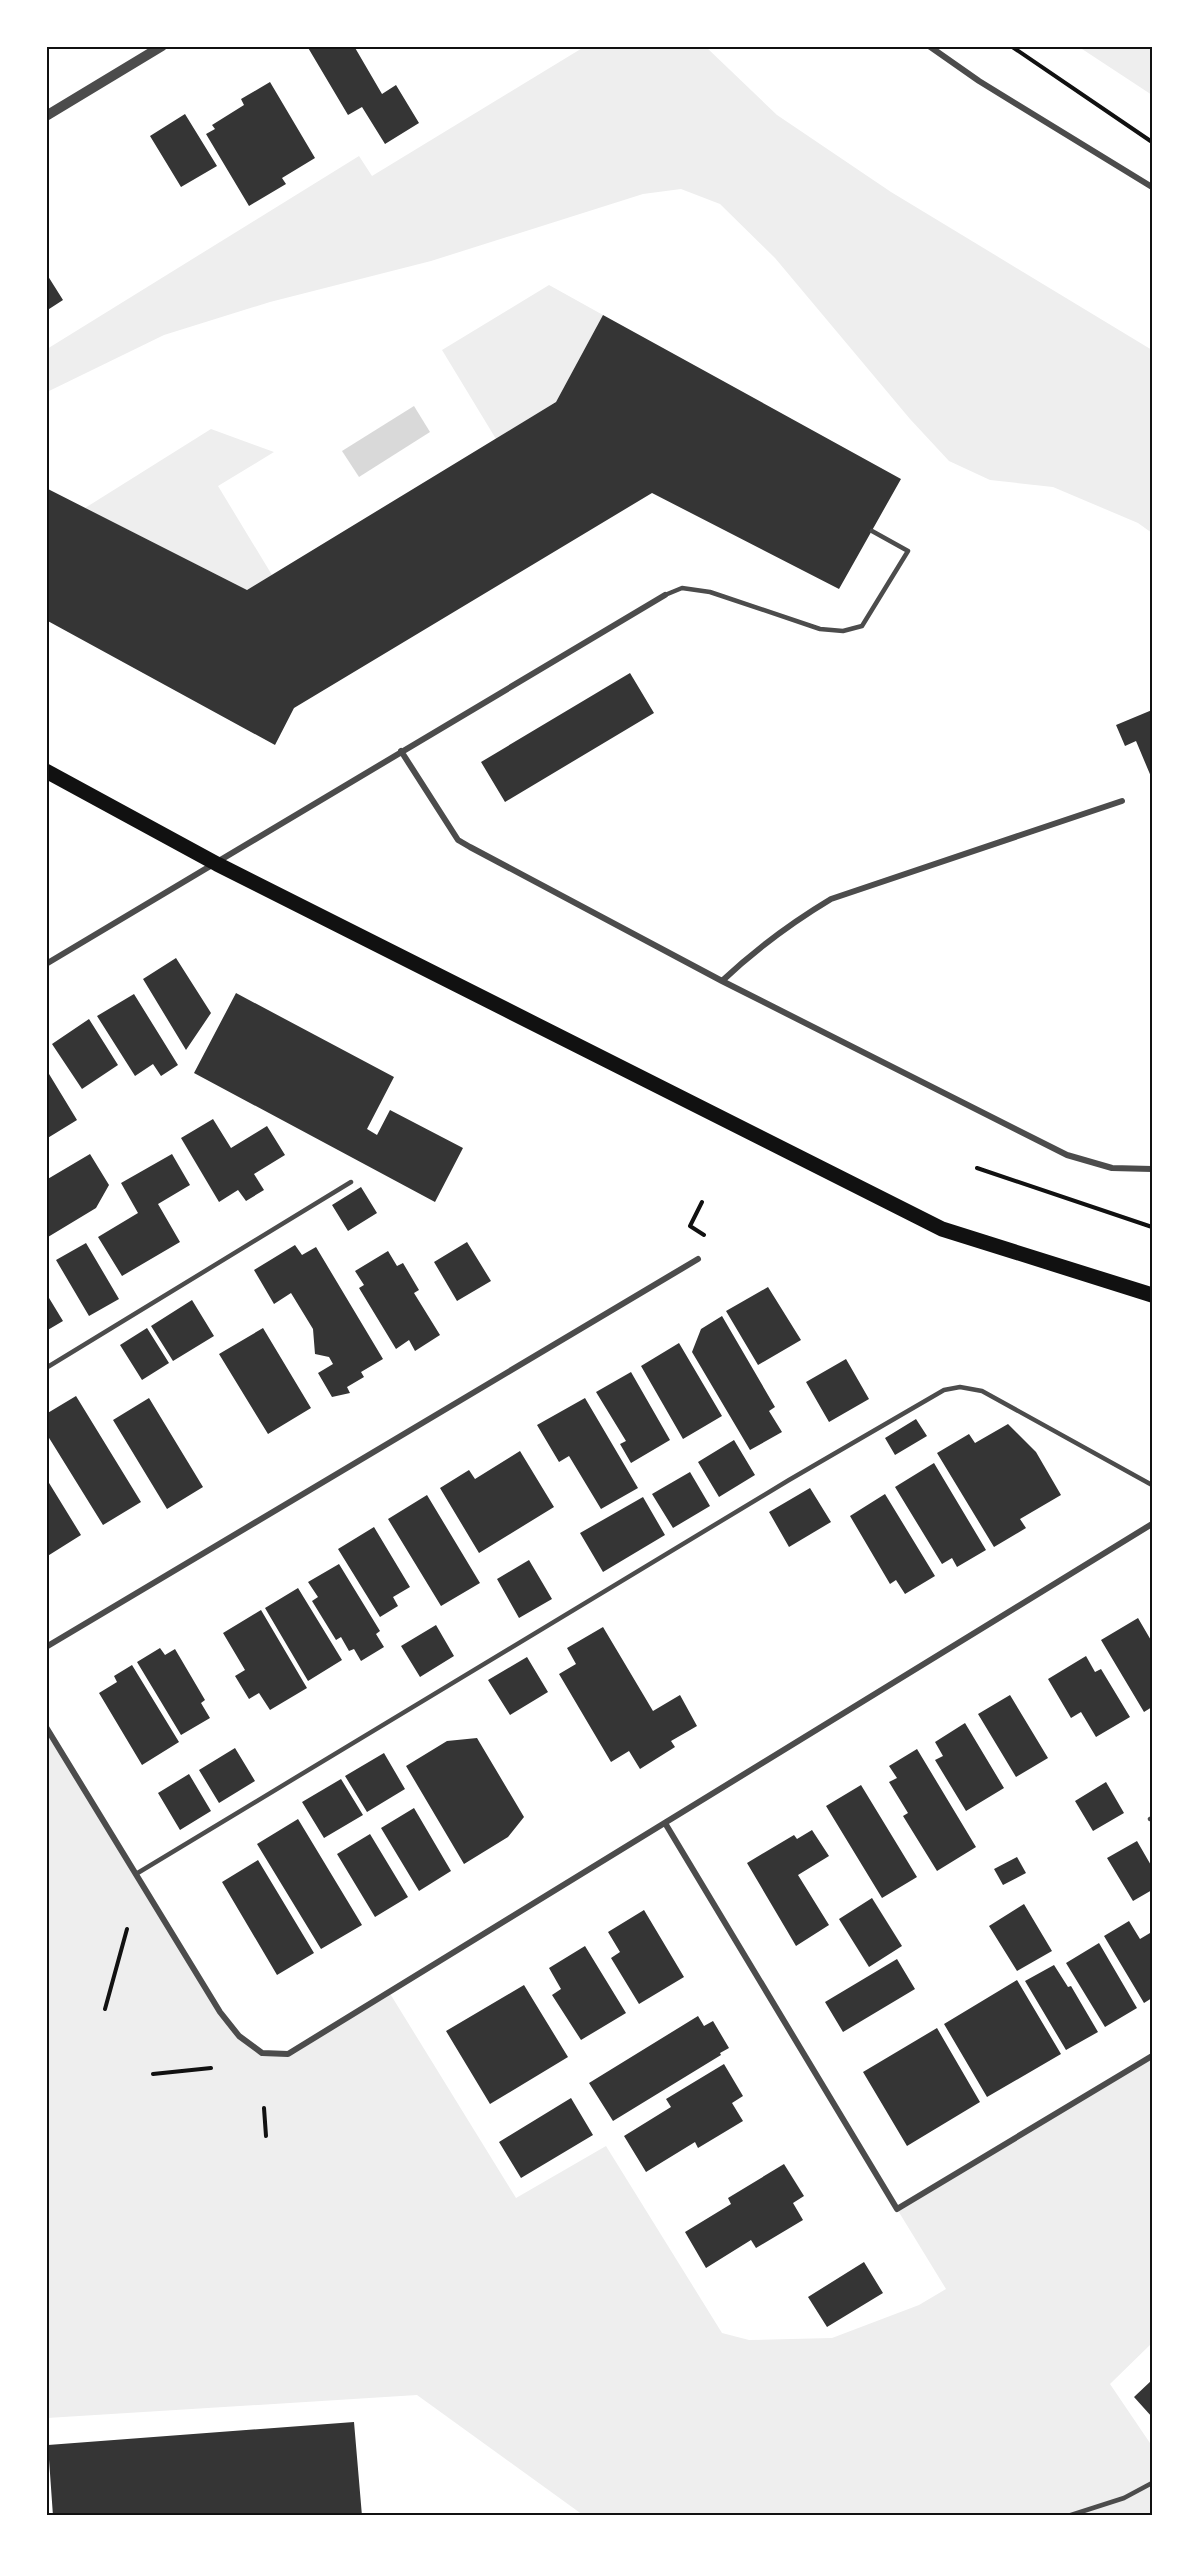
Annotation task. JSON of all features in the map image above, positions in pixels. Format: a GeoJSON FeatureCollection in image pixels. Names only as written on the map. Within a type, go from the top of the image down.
{"type":"FeatureCollection","features":[{"type":"Feature","properties":{"kind":"main road"},"geometry":{"type":"LineString","coordinates":[[46,771],[218,864],[942,1229],[1152,1295]]}},
{"type":"Feature","properties":{"kind":"street"},"geometry":{"type":"LineString","coordinates":[[46,116],[162,46]]}},
{"type":"Feature","properties":{"kind":"street"},"geometry":{"type":"LineString","coordinates":[[929,46],[979,81],[1152,187]]}},
{"type":"Feature","properties":{"kind":"street"},"geometry":{"type":"LineString","coordinates":[[46,964],[218,864],[401,750],[665,595]]}},
{"type":"Feature","properties":{"kind":"street"},"geometry":{"type":"LineString","coordinates":[[401,750],[458,840],[722,981],[1067,1155],[1112,1168],[1152,1169]]}},
{"type":"Feature","properties":{"kind":"street"},"geometry":{"type":"LineString","coordinates":[[722,981],[747,957],[790,924],[831,899],[1122,801]]}},
{"type":"Feature","properties":{"kind":"street"},"geometry":{"type":"LineString","coordinates":[[46,1647],[698,1258]]}},
{"type":"Feature","properties":{"kind":"street"},"geometry":{"type":"LineString","coordinates":[[46,1727],[220,2012],[239,2036],[262,2053],[288,2054],[1152,1524]]}},
{"type":"Feature","properties":{"kind":"street"},"geometry":{"type":"LineString","coordinates":[[665,1823],[897,2209],[1152,2056]]}},
{"type":"Feature","properties":{"kind":"lane"},"geometry":{"type":"LineString","coordinates":[[665,595],[682,588],[710,592],[819,629],[843,631],[862,626],[908,551],[872,531]]}},
{"type":"Feature","properties":{"kind":"lane"},"geometry":{"type":"LineString","coordinates":[[46,1368],[351,1182]]}},
{"type":"Feature","properties":{"kind":"lane"},"geometry":{"type":"LineString","coordinates":[[136,1874],[789,1480],[944,1390],[960,1387],[982,1391],[1152,1485]]}},
{"type":"Feature","properties":{"kind":"lane"},"geometry":{"type":"LineString","coordinates":[[1068,2516],[1124,2498],[1152,2483]]}},
{"type":"Feature","properties":{"kind":"path"},"geometry":{"type":"LineString","coordinates":[[1011,46],[1152,142]]}},
{"type":"Feature","properties":{"kind":"path"},"geometry":{"type":"LineString","coordinates":[[977,1168],[1152,1227]]}},
{"type":"Feature","properties":{"kind":"path"},"geometry":{"type":"LineString","coordinates":[[690,1226],[702,1202]]}},
{"type":"Feature","properties":{"kind":"path"},"geometry":{"type":"LineString","coordinates":[[105,2009],[127,1929]]}},
{"type":"Feature","properties":{"kind":"path"},"geometry":{"type":"LineString","coordinates":[[153,2074],[211,2068]]}},
{"type":"Feature","properties":{"kind":"path"},"geometry":{"type":"LineString","coordinates":[[264,2108],[266,2136]]}},
{"type":"Feature","properties":{"kind":"shaded area"},"geometry":{"type":"Polygon","coordinates":[[[584,47],[706,47],[777,115],[891,192],[1152,350],[1152,533],[1138,523],[1053,487],[990,480],[949,461],[910,419],[775,258],[720,204],[681,189],[643,194],[431,261],[270,302],[164,335],[47,392],[47,349],[359,156],[372,176],[584,47]]]}},
{"type":"Feature","properties":{"kind":"shaded area"},"geometry":{"type":"Polygon","coordinates":[[[1079,47],[1152,47],[1152,95],[1079,47]]]}},
{"type":"Feature","properties":{"kind":"shaded area"},"geometry":{"type":"Polygon","coordinates":[[[549,285],[603,315],[556,402],[496,439],[442,350],[549,285]]]}},
{"type":"Feature","properties":{"kind":"shaded area"},"geometry":{"type":"Polygon","coordinates":[[[414,406],[430,432],[359,477],[342,451],[414,406]]]}},
{"type":"Feature","properties":{"kind":"shaded area"},"geometry":{"type":"Polygon","coordinates":[[[211,429],[274,452],[218,486],[272,575],[247,590],[85,508],[211,429]]]}},
{"type":"Feature","properties":{"kind":"shaded area"},"geometry":{"type":"Polygon","coordinates":[[[46,1727],[220,2012],[239,2036],[262,2053],[288,2054],[389,1992],[516,2198],[606,2146],[722,2333],[749,2340],[832,2338],[919,2305],[946,2289],[897,2209],[1152,2056],[1152,2343],[1110,2384],[1152,2446],[1152,2515],[583,2515],[417,2395],[47,2418],[46,1727]]]}},
{"type":"Feature","properties":{"kind":"building"},"geometry":{"type":"Polygon","coordinates":[[[307,46],[354,46],[382,94],[396,85],[419,123],[385,144],[362,107],[348,115],[307,46]]]}},
{"type":"Feature","properties":{"kind":"building"},"geometry":{"type":"Polygon","coordinates":[[[270,82],[315,158],[282,178],[286,184],[249,206],[206,134],[215,129],[212,125],[244,105],[241,99],[270,82]]]}},
{"type":"Feature","properties":{"kind":"building"},"geometry":{"type":"Polygon","coordinates":[[[185,114],[217,166],[181,187],[150,136],[185,114]]]}},
{"type":"Feature","properties":{"kind":"building"},"geometry":{"type":"Polygon","coordinates":[[[46,273],[63,300],[46,311],[46,273]]]}},
{"type":"Feature","properties":{"kind":"building"},"geometry":{"type":"Polygon","coordinates":[[[603,315],[901,479],[839,589],[652,493],[294,708],[275,745],[46,620],[46,488],[247,590],[556,402],[603,315]]]}},
{"type":"Feature","properties":{"kind":"building"},"geometry":{"type":"Polygon","coordinates":[[[630,673],[654,713],[505,802],[481,762],[630,673]]]}},
{"type":"Feature","properties":{"kind":"building"},"geometry":{"type":"Polygon","coordinates":[[[1152,710],[1152,779],[1136,741],[1125,746],[1116,725],[1152,710]]]}},
{"type":"Feature","properties":{"kind":"building"},"geometry":{"type":"Polygon","coordinates":[[[176,958],[211,1013],[186,1050],[143,979],[176,958]]]}},
{"type":"Feature","properties":{"kind":"building"},"geometry":{"type":"Polygon","coordinates":[[[236,993],[394,1077],[367,1129],[377,1135],[390,1110],[463,1148],[435,1202],[194,1073],[236,993]]]}},
{"type":"Feature","properties":{"kind":"building"},"geometry":{"type":"Polygon","coordinates":[[[134,994],[178,1065],[161,1076],[153,1064],[135,1076],[97,1016],[134,994]]]}},
{"type":"Feature","properties":{"kind":"building"},"geometry":{"type":"Polygon","coordinates":[[[89,1019],[118,1065],[82,1089],[52,1044],[89,1019]]]}},
{"type":"Feature","properties":{"kind":"building"},"geometry":{"type":"Polygon","coordinates":[[[46,1069],[77,1120],[46,1139],[46,1069]]]}},
{"type":"Feature","properties":{"kind":"building"},"geometry":{"type":"Polygon","coordinates":[[[213,1119],[231,1148],[267,1126],[285,1155],[254,1174],[264,1190],[246,1201],[238,1190],[219,1202],[181,1138],[213,1119]]]}},
{"type":"Feature","properties":{"kind":"building"},"geometry":{"type":"Polygon","coordinates":[[[90,1154],[109,1185],[96,1208],[48,1237],[46,1180],[90,1154]]]}},
{"type":"Feature","properties":{"kind":"building"},"geometry":{"type":"Polygon","coordinates":[[[172,1154],[190,1185],[158,1204],[180,1242],[122,1276],[98,1237],[138,1213],[121,1183],[172,1154]]]}},
{"type":"Feature","properties":{"kind":"building"},"geometry":{"type":"Polygon","coordinates":[[[361,1187],[377,1213],[348,1231],[332,1205],[361,1187]]]}},
{"type":"Feature","properties":{"kind":"building"},"geometry":{"type":"Polygon","coordinates":[[[467,1242],[491,1281],[457,1301],[434,1262],[467,1242]]]}},
{"type":"Feature","properties":{"kind":"building"},"geometry":{"type":"Polygon","coordinates":[[[86,1243],[119,1299],[89,1316],[56,1260],[86,1243]]]}},
{"type":"Feature","properties":{"kind":"building"},"geometry":{"type":"Polygon","coordinates":[[[295,1245],[302,1255],[316,1247],[383,1359],[361,1372],[364,1377],[347,1387],[350,1393],[332,1397],[318,1373],[333,1364],[329,1357],[315,1354],[313,1329],[291,1293],[274,1304],[254,1270],[295,1245]]]}},
{"type":"Feature","properties":{"kind":"building"},"geometry":{"type":"Polygon","coordinates":[[[388,1251],[397,1266],[403,1263],[419,1290],[414,1293],[440,1335],[415,1351],[409,1340],[396,1349],[359,1288],[364,1285],[355,1271],[388,1251]]]}},
{"type":"Feature","properties":{"kind":"building"},"geometry":{"type":"Polygon","coordinates":[[[768,1287],[801,1340],[758,1365],[726,1311],[768,1287]]]}},
{"type":"Feature","properties":{"kind":"building"},"geometry":{"type":"Polygon","coordinates":[[[46,1293],[63,1321],[46,1331],[46,1293]]]}},
{"type":"Feature","properties":{"kind":"building"},"geometry":{"type":"Polygon","coordinates":[[[192,1300],[214,1336],[173,1361],[151,1326],[192,1300]]]}},
{"type":"Feature","properties":{"kind":"building"},"geometry":{"type":"Polygon","coordinates":[[[722,1316],[775,1407],[769,1411],[782,1432],[750,1450],[692,1352],[701,1329],[722,1316]]]}},
{"type":"Feature","properties":{"kind":"building"},"geometry":{"type":"Polygon","coordinates":[[[147,1328],[169,1363],[142,1380],[120,1345],[147,1328]]]}},
{"type":"Feature","properties":{"kind":"building"},"geometry":{"type":"Polygon","coordinates":[[[263,1328],[311,1408],[268,1434],[219,1354],[263,1328]]]}},
{"type":"Feature","properties":{"kind":"building"},"geometry":{"type":"Polygon","coordinates":[[[679,1343],[722,1416],[683,1439],[641,1366],[679,1343]]]}},
{"type":"Feature","properties":{"kind":"building"},"geometry":{"type":"Polygon","coordinates":[[[846,1359],[869,1399],[829,1422],[806,1382],[846,1359]]]}},
{"type":"Feature","properties":{"kind":"building"},"geometry":{"type":"Polygon","coordinates":[[[631,1372],[670,1440],[631,1463],[620,1444],[626,1441],[596,1392],[631,1372]]]}},
{"type":"Feature","properties":{"kind":"building"},"geometry":{"type":"Polygon","coordinates":[[[76,1396],[141,1502],[103,1525],[46,1433],[46,1414],[76,1396]]]}},
{"type":"Feature","properties":{"kind":"building"},"geometry":{"type":"Polygon","coordinates":[[[149,1398],[203,1487],[167,1509],[113,1420],[149,1398]]]}},
{"type":"Feature","properties":{"kind":"building"},"geometry":{"type":"Polygon","coordinates":[[[585,1398],[638,1488],[601,1509],[569,1456],[559,1462],[537,1425],[585,1398]]]}},
{"type":"Feature","properties":{"kind":"building"},"geometry":{"type":"Polygon","coordinates":[[[916,1419],[927,1436],[895,1455],[885,1438],[916,1419]]]}},
{"type":"Feature","properties":{"kind":"building"},"geometry":{"type":"Polygon","coordinates":[[[1008,1424],[1036,1452],[1061,1495],[1020,1519],[1026,1528],[994,1547],[937,1453],[969,1434],[975,1443],[1008,1424]]]}},
{"type":"Feature","properties":{"kind":"building"},"geometry":{"type":"Polygon","coordinates":[[[734,1440],[755,1475],[719,1497],[698,1462],[734,1440]]]}},
{"type":"Feature","properties":{"kind":"building"},"geometry":{"type":"Polygon","coordinates":[[[520,1451],[554,1507],[479,1553],[440,1488],[469,1470],[475,1479],[520,1451]]]}},
{"type":"Feature","properties":{"kind":"building"},"geometry":{"type":"Polygon","coordinates":[[[934,1463],[986,1550],[957,1567],[952,1558],[942,1564],[895,1487],[934,1463]]]}},
{"type":"Feature","properties":{"kind":"building"},"geometry":{"type":"Polygon","coordinates":[[[690,1472],[710,1506],[673,1528],[652,1494],[690,1472]]]}},
{"type":"Feature","properties":{"kind":"building"},"geometry":{"type":"Polygon","coordinates":[[[46,1478],[81,1535],[46,1557],[46,1478]]]}},
{"type":"Feature","properties":{"kind":"building"},"geometry":{"type":"Polygon","coordinates":[[[810,1488],[831,1522],[789,1547],[769,1512],[810,1488]]]}},
{"type":"Feature","properties":{"kind":"building"},"geometry":{"type":"Polygon","coordinates":[[[885,1494],[935,1576],[905,1594],[896,1580],[890,1584],[850,1516],[885,1494]]]}},
{"type":"Feature","properties":{"kind":"building"},"geometry":{"type":"Polygon","coordinates":[[[427,1495],[480,1583],[441,1606],[388,1519],[427,1495]]]}},
{"type":"Feature","properties":{"kind":"building"},"geometry":{"type":"Polygon","coordinates":[[[643,1497],[665,1535],[603,1572],[580,1533],[643,1497]]]}},
{"type":"Feature","properties":{"kind":"building"},"geometry":{"type":"Polygon","coordinates":[[[374,1527],[410,1587],[393,1597],[398,1606],[380,1617],[338,1549],[374,1527]]]}},
{"type":"Feature","properties":{"kind":"building"},"geometry":{"type":"Polygon","coordinates":[[[529,1560],[552,1599],[519,1618],[497,1579],[529,1560]]]}},
{"type":"Feature","properties":{"kind":"building"},"geometry":{"type":"Polygon","coordinates":[[[339,1564],[380,1631],[376,1634],[384,1647],[361,1661],[354,1649],[349,1651],[341,1637],[336,1640],[312,1601],[318,1597],[308,1582],[339,1564]]]}},
{"type":"Feature","properties":{"kind":"building"},"geometry":{"type":"Polygon","coordinates":[[[298,1588],[342,1660],[308,1681],[265,1608],[298,1588]]]}},
{"type":"Feature","properties":{"kind":"building"},"geometry":{"type":"Polygon","coordinates":[[[261,1610],[307,1688],[270,1710],[259,1693],[249,1699],[235,1676],[245,1670],[223,1633],[261,1610]]]}},
{"type":"Feature","properties":{"kind":"building"},"geometry":{"type":"Polygon","coordinates":[[[1138,1618],[1152,1642],[1152,1707],[1144,1712],[1101,1640],[1138,1618]]]}},
{"type":"Feature","properties":{"kind":"building"},"geometry":{"type":"Polygon","coordinates":[[[436,1625],[454,1656],[420,1677],[401,1646],[436,1625]]]}},
{"type":"Feature","properties":{"kind":"building"},"geometry":{"type":"Polygon","coordinates":[[[603,1627],[653,1711],[680,1695],[697,1726],[671,1741],[675,1747],[640,1769],[629,1751],[611,1762],[559,1674],[576,1664],[567,1648],[603,1627]]]}},
{"type":"Feature","properties":{"kind":"building"},"geometry":{"type":"Polygon","coordinates":[[[160,1648],[165,1655],[175,1649],[205,1700],[201,1703],[210,1718],[181,1735],[137,1662],[160,1648]]]}},
{"type":"Feature","properties":{"kind":"building"},"geometry":{"type":"Polygon","coordinates":[[[1086,1656],[1095,1672],[1101,1669],[1130,1717],[1096,1737],[1081,1712],[1071,1718],[1048,1679],[1086,1656]]]}},
{"type":"Feature","properties":{"kind":"building"},"geometry":{"type":"Polygon","coordinates":[[[527,1657],[548,1692],[510,1715],[488,1680],[527,1657]]]}},
{"type":"Feature","properties":{"kind":"building"},"geometry":{"type":"Polygon","coordinates":[[[132,1665],[179,1742],[142,1765],[99,1693],[117,1682],[114,1676],[132,1665]]]}},
{"type":"Feature","properties":{"kind":"building"},"geometry":{"type":"Polygon","coordinates":[[[1010,1695],[1048,1758],[1016,1777],[978,1714],[1010,1695]]]}},
{"type":"Feature","properties":{"kind":"building"},"geometry":{"type":"Polygon","coordinates":[[[965,1723],[1004,1788],[966,1811],[935,1760],[943,1756],[935,1742],[965,1723]]]}},
{"type":"Feature","properties":{"kind":"building"},"geometry":{"type":"Polygon","coordinates":[[[477,1738],[524,1817],[508,1837],[464,1864],[406,1766],[447,1741],[477,1738]]]}},
{"type":"Feature","properties":{"kind":"building"},"geometry":{"type":"Polygon","coordinates":[[[235,1748],[255,1781],[219,1803],[199,1770],[235,1748]]]}},
{"type":"Feature","properties":{"kind":"building"},"geometry":{"type":"Polygon","coordinates":[[[917,1749],[976,1847],[937,1871],[903,1816],[908,1813],[889,1782],[897,1778],[889,1766],[917,1749]]]}},
{"type":"Feature","properties":{"kind":"building"},"geometry":{"type":"Polygon","coordinates":[[[384,1753],[405,1789],[367,1812],[345,1776],[384,1753]]]}},
{"type":"Feature","properties":{"kind":"building"},"geometry":{"type":"Polygon","coordinates":[[[189,1774],[211,1811],[180,1830],[158,1793],[189,1774]]]}},
{"type":"Feature","properties":{"kind":"building"},"geometry":{"type":"Polygon","coordinates":[[[341,1779],[363,1815],[324,1838],[302,1802],[341,1779]]]}},
{"type":"Feature","properties":{"kind":"building"},"geometry":{"type":"Polygon","coordinates":[[[1106,1782],[1124,1813],[1093,1831],[1075,1801],[1106,1782]]]}},
{"type":"Feature","properties":{"kind":"building"},"geometry":{"type":"Polygon","coordinates":[[[861,1785],[917,1877],[882,1898],[826,1806],[861,1785]]]}},
{"type":"Feature","properties":{"kind":"building"},"geometry":{"type":"Polygon","coordinates":[[[414,1808],[451,1871],[419,1891],[381,1828],[414,1808]]]}},
{"type":"Feature","properties":{"kind":"building"},"geometry":{"type":"Polygon","coordinates":[[[298,1819],[362,1925],[321,1949],[257,1844],[298,1819]]]}},
{"type":"Feature","properties":{"kind":"building"},"geometry":{"type":"Polygon","coordinates":[[[812,1830],[829,1856],[798,1875],[829,1925],[796,1946],[747,1863],[794,1835],[797,1839],[812,1830]]]}},
{"type":"Feature","properties":{"kind":"building"},"geometry":{"type":"Polygon","coordinates":[[[370,1834],[408,1897],[375,1917],[337,1854],[370,1834]]]}},
{"type":"Feature","properties":{"kind":"building"},"geometry":{"type":"Polygon","coordinates":[[[1137,1841],[1152,1867],[1152,1890],[1133,1901],[1107,1858],[1137,1841]]]}},
{"type":"Feature","properties":{"kind":"building"},"geometry":{"type":"Polygon","coordinates":[[[1017,1857],[1026,1873],[1003,1885],[994,1869],[1017,1857]]]}},
{"type":"Feature","properties":{"kind":"building"},"geometry":{"type":"Polygon","coordinates":[[[258,1860],[314,1953],[277,1975],[222,1882],[258,1860]]]}},
{"type":"Feature","properties":{"kind":"building"},"geometry":{"type":"Polygon","coordinates":[[[872,1898],[902,1946],[869,1967],[839,1919],[872,1898]]]}},
{"type":"Feature","properties":{"kind":"building"},"geometry":{"type":"Polygon","coordinates":[[[1024,1904],[1052,1951],[1017,1971],[989,1926],[1024,1904]]]}},
{"type":"Feature","properties":{"kind":"building"},"geometry":{"type":"Polygon","coordinates":[[[644,1910],[684,1977],[639,2004],[611,1958],[620,1952],[608,1932],[644,1910]]]}},
{"type":"Feature","properties":{"kind":"building"},"geometry":{"type":"Polygon","coordinates":[[[1129,1921],[1140,1939],[1150,1933],[1152,1938],[1152,1998],[1144,2003],[1104,1936],[1129,1921]]]}},
{"type":"Feature","properties":{"kind":"building"},"geometry":{"type":"Polygon","coordinates":[[[1099,1943],[1137,2008],[1105,2027],[1066,1963],[1099,1943]]]}},
{"type":"Feature","properties":{"kind":"building"},"geometry":{"type":"Polygon","coordinates":[[[585,1946],[626,2013],[581,2040],[552,1995],[561,1989],[549,1968],[585,1946]]]}},
{"type":"Feature","properties":{"kind":"building"},"geometry":{"type":"Polygon","coordinates":[[[897,1959],[915,1989],[843,2032],[825,2002],[897,1959]]]}},
{"type":"Feature","properties":{"kind":"building"},"geometry":{"type":"Polygon","coordinates":[[[1054,1965],[1068,1987],[1071,1986],[1098,2032],[1066,2050],[1025,1981],[1054,1965]]]}},
{"type":"Feature","properties":{"kind":"building"},"geometry":{"type":"Polygon","coordinates":[[[1017,1980],[1061,2054],[987,2097],[944,2024],[1017,1980]]]}},
{"type":"Feature","properties":{"kind":"building"},"geometry":{"type":"Polygon","coordinates":[[[524,1985],[568,2057],[490,2104],[446,2031],[524,1985]]]}},
{"type":"Feature","properties":{"kind":"building"},"geometry":{"type":"Polygon","coordinates":[[[698,2016],[704,2026],[713,2021],[729,2048],[613,2121],[589,2083],[698,2016]]]}},
{"type":"Feature","properties":{"kind":"building"},"geometry":{"type":"Polygon","coordinates":[[[937,2028],[980,2102],[907,2146],[863,2072],[937,2028]]]}},
{"type":"Feature","properties":{"kind":"building"},"geometry":{"type":"Polygon","coordinates":[[[724,2064],[743,2096],[732,2103],[743,2121],[698,2148],[695,2142],[646,2172],[624,2136],[671,2107],[666,2099],[724,2064]]]}},
{"type":"Feature","properties":{"kind":"building"},"geometry":{"type":"Polygon","coordinates":[[[571,2098],[593,2135],[521,2178],[499,2142],[571,2098]]]}},
{"type":"Feature","properties":{"kind":"building"},"geometry":{"type":"Polygon","coordinates":[[[784,2164],[804,2196],[793,2203],[803,2220],[756,2248],[751,2240],[706,2268],[685,2232],[731,2204],[728,2198],[784,2164]]]}},
{"type":"Feature","properties":{"kind":"building"},"geometry":{"type":"Polygon","coordinates":[[[864,2262],[883,2293],[827,2327],[808,2297],[864,2262]]]}},
{"type":"Feature","properties":{"kind":"building"},"geometry":{"type":"Polygon","coordinates":[[[1152,2380],[1152,2417],[1134,2397],[1152,2380]]]}},
{"type":"Feature","properties":{"kind":"building"},"geometry":{"type":"Polygon","coordinates":[[[354,2422],[362,2516],[53,2516],[48,2445],[354,2422]]]}}]}
